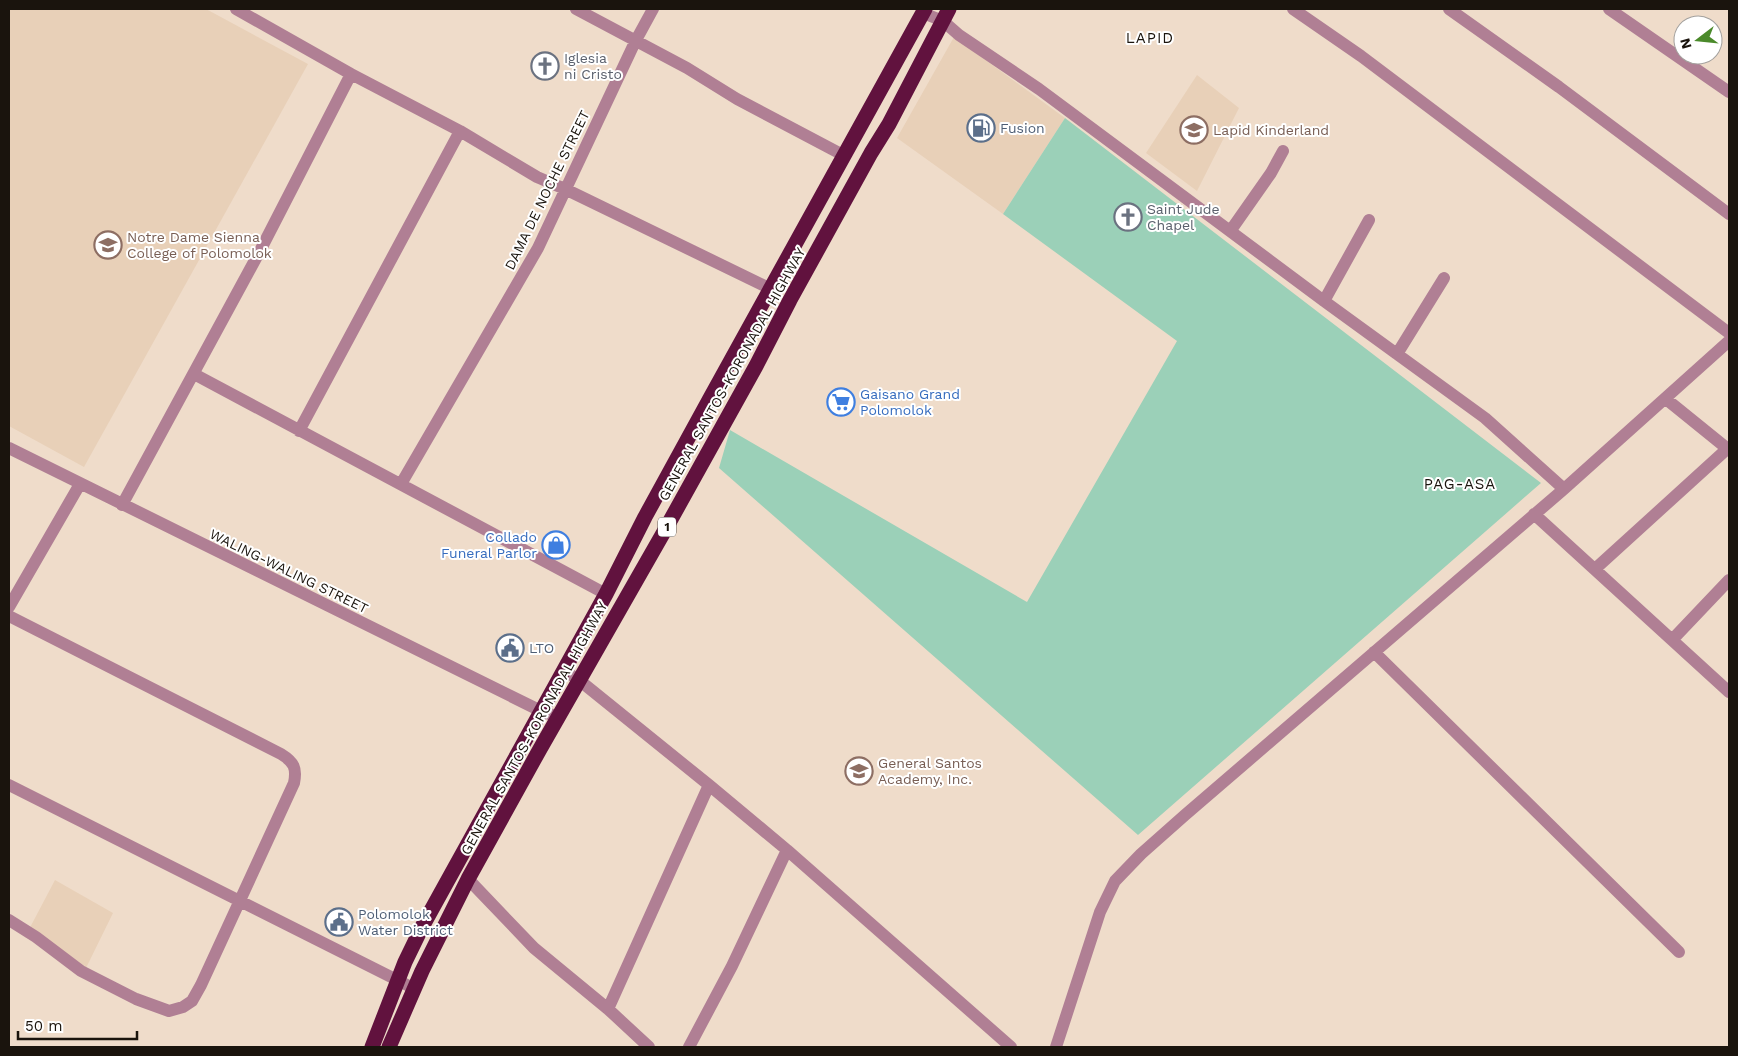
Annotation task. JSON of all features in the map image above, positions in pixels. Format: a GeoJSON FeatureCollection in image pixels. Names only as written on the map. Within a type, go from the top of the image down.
{"type":"FeatureCollection","features":[{"type":"Feature","properties":{"kind":"highway","name":"GENERAL SANTOS-KORONADAL HIGHWAY"},"geometry":{"type":"LineString","coordinates":[[372,1047],[405,962],[422,927],[606,594],[654,501],[843,155],[869,112],[924,11]]}},
{"type":"Feature","properties":{"kind":"highway","name":"GENERAL SANTOS-KORONADAL HIGHWAY"},"geometry":{"type":"LineString","coordinates":[[389,1047],[414,988],[468,879],[756,366],[790,300],[889,124],[946,15]]}},
{"type":"Feature","properties":{"kind":"street"},"geometry":{"type":"LineString","coordinates":[[236,9],[351,74],[460,131],[537,177],[771,289]]}},
{"type":"Feature","properties":{"kind":"street"},"geometry":{"type":"LineString","coordinates":[[576,9],[843,155]]}},
{"type":"Feature","properties":{"kind":"street","name":"DAMA DE NOCHE STREET"},"geometry":{"type":"LineString","coordinates":[[400,484],[538,248],[635,42],[653,9]]}},
{"type":"Feature","properties":{"kind":"street"},"geometry":{"type":"LineString","coordinates":[[1293,9],[1362,56],[1729,333]]}},
{"type":"Feature","properties":{"kind":"street"},"geometry":{"type":"LineString","coordinates":[[1449,9],[1559,87],[1729,214]]}},
{"type":"Feature","properties":{"kind":"street"},"geometry":{"type":"LineString","coordinates":[[1609,9],[1729,92]]}},
{"type":"Feature","properties":{"kind":"street"},"geometry":{"type":"LineString","coordinates":[[924,11],[946,15],[960,35],[1039,89],[1485,418],[1564,488]]}},
{"type":"Feature","properties":{"kind":"street"},"geometry":{"type":"LineString","coordinates":[[122,505],[262,249],[351,74]]}},
{"type":"Feature","properties":{"kind":"street"},"geometry":{"type":"LineString","coordinates":[[298,431],[460,131]]}},
{"type":"Feature","properties":{"kind":"street"},"geometry":{"type":"LineString","coordinates":[[1231,230],[1271,173],[1283,151]]}},
{"type":"Feature","properties":{"kind":"street"},"geometry":{"type":"LineString","coordinates":[[1324,301],[1369,220]]}},
{"type":"Feature","properties":{"kind":"street"},"geometry":{"type":"LineString","coordinates":[[1397,354],[1444,278]]}},
{"type":"Feature","properties":{"kind":"street"},"geometry":{"type":"LineString","coordinates":[[1056,1047],[1100,912],[1115,881],[1141,854],[1185,815],[1564,488],[1729,341]]}},
{"type":"Feature","properties":{"kind":"street"},"geometry":{"type":"LineString","coordinates":[[194,374],[606,594]]}},
{"type":"Feature","properties":{"kind":"street"},"geometry":{"type":"LineString","coordinates":[[1595,569],[1728,450],[1666,398]]}},
{"type":"Feature","properties":{"kind":"street","name":"WALING-WALING STREET"},"geometry":{"type":"LineString","coordinates":[[9,448],[541,711],[558,717]]}},
{"type":"Feature","properties":{"kind":"street"},"geometry":{"type":"LineString","coordinates":[[9,607],[80,484]]}},
{"type":"Feature","properties":{"kind":"street"},"geometry":{"type":"LineString","coordinates":[[1534,514],[1729,692]]}},
{"type":"Feature","properties":{"kind":"street"},"geometry":{"type":"LineString","coordinates":[[1672,640],[1729,580]]}},
{"type":"Feature","properties":{"kind":"street"},"geometry":{"type":"LineString","coordinates":[[9,616],[281,754],[294,765],[296,773],[294,783],[192,1001],[183,1008],[168,1011],[136,999],[81,971],[36,937],[9,920]]}},
{"type":"Feature","properties":{"kind":"street"},"geometry":{"type":"LineString","coordinates":[[1374,652],[1679,952]]}},
{"type":"Feature","properties":{"kind":"street"},"geometry":{"type":"LineString","coordinates":[[563,670],[579,680],[710,785],[787,850],[1011,1047]]}},
{"type":"Feature","properties":{"kind":"street"},"geometry":{"type":"LineString","coordinates":[[9,785],[414,988]]}},
{"type":"Feature","properties":{"kind":"street"},"geometry":{"type":"LineString","coordinates":[[608,1009],[710,785]]}},
{"type":"Feature","properties":{"kind":"street"},"geometry":{"type":"LineString","coordinates":[[689,1047],[732,966],[787,850]]}},
{"type":"Feature","properties":{"kind":"street"},"geometry":{"type":"LineString","coordinates":[[468,879],[534,948],[608,1009],[649,1047]]}},
{"type":"Feature","properties":{"kind":"shaded area","name":"Notre Dame Sienna College of Polomolok"},"geometry":{"type":"Polygon","coordinates":[[[9,9],[206,9],[308,64],[84,467],[9,426],[9,9]]]}},
{"type":"Feature","properties":{"kind":"shaded area","name":"Fusion"},"geometry":{"type":"Polygon","coordinates":[[[954,37],[1065,118],[1003,214],[897,138],[954,37]]]}},
{"type":"Feature","properties":{"kind":"shaded area","name":"Lapid Kinderland"},"geometry":{"type":"Polygon","coordinates":[[[1197,75],[1239,108],[1197,191],[1146,153],[1197,75]]]}},
{"type":"Feature","properties":{"kind":"shaded area"},"geometry":{"type":"Polygon","coordinates":[[[55,880],[113,913],[86,968],[25,937],[55,880]]]}},
{"type":"Feature","properties":{"kind":"green space"},"geometry":{"type":"Polygon","coordinates":[[[1065,118],[1541,483],[1138,835],[719,468],[730,430],[1027,602],[1177,341],[1003,214],[1065,118]]]}},
{"type":"Feature","properties":{"kind":"place","name":"Iglesia ni Cristo"},"geometry":{"type":"Point","coordinates":[545,66]}},
{"type":"Feature","properties":{"kind":"place","name":"Fusion"},"geometry":{"type":"Point","coordinates":[981,128]}},
{"type":"Feature","properties":{"kind":"place","name":"Lapid Kinderland"},"geometry":{"type":"Point","coordinates":[1194,130]}},
{"type":"Feature","properties":{"kind":"place","name":"Saint Jude Chapel"},"geometry":{"type":"Point","coordinates":[1128,217]}},
{"type":"Feature","properties":{"kind":"place","name":"Notre Dame Sienna College of Polomolok"},"geometry":{"type":"Point","coordinates":[108,245]}},
{"type":"Feature","properties":{"kind":"place","name":"Gaisano Grand Polomolok"},"geometry":{"type":"Point","coordinates":[841,402]}},
{"type":"Feature","properties":{"kind":"place","name":"Collado Funeral Parlor"},"geometry":{"type":"Point","coordinates":[556,545]}},
{"type":"Feature","properties":{"kind":"place","name":"LTO"},"geometry":{"type":"Point","coordinates":[510,648]}},
{"type":"Feature","properties":{"kind":"place","name":"General Santos Academy, Inc."},"geometry":{"type":"Point","coordinates":[859,771]}},
{"type":"Feature","properties":{"kind":"place","name":"Polomolok Water District"},"geometry":{"type":"Point","coordinates":[339,922]}},
{"type":"Feature","properties":{"kind":"district","name":"LAPID"},"geometry":{"type":"Point","coordinates":[1150,38]}},
{"type":"Feature","properties":{"kind":"district","name":"PAG-ASA"},"geometry":{"type":"Point","coordinates":[1460,484]}}]}
